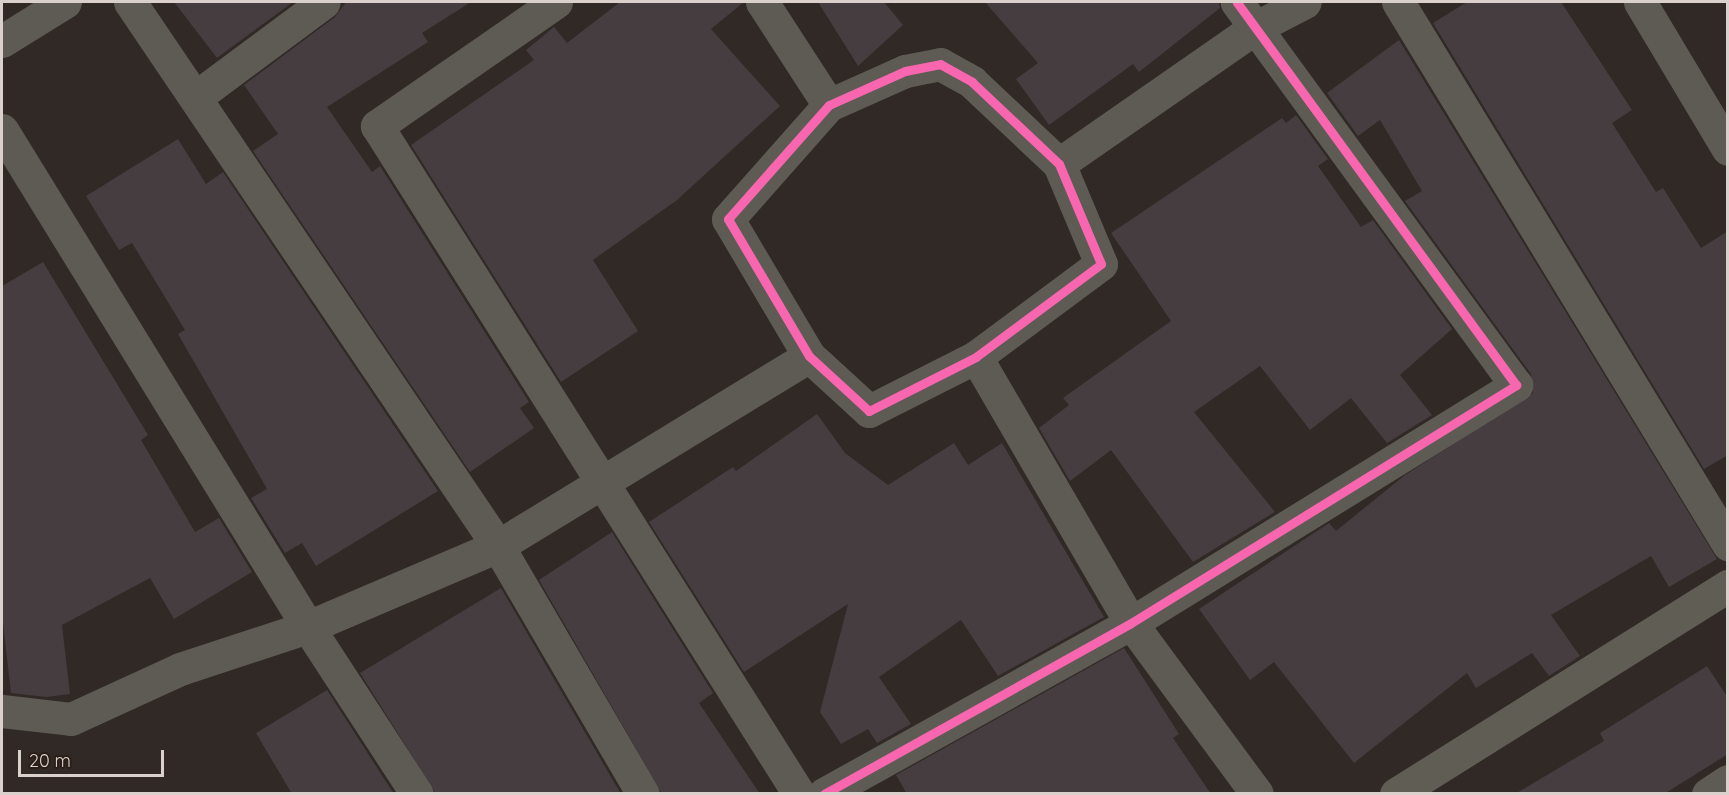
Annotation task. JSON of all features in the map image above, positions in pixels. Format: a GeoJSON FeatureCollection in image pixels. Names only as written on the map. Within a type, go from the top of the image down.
{"type":"FeatureCollection","features":[{"type":"Feature","properties":{"kind":"street"},"geometry":{"type":"LineString","coordinates":[[2,41],[65,2]]}},
{"type":"Feature","properties":{"kind":"street"},"geometry":{"type":"LineString","coordinates":[[130,2],[498,546],[643,794]]}},
{"type":"Feature","properties":{"kind":"street"},"geometry":{"type":"LineString","coordinates":[[196,97],[324,2]]}},
{"type":"Feature","properties":{"kind":"street"},"geometry":{"type":"LineString","coordinates":[[556,2],[377,126],[606,483],[799,794]]}},
{"type":"Feature","properties":{"kind":"street"},"geometry":{"type":"LineString","coordinates":[[762,2],[829,105]]}},
{"type":"Feature","properties":{"kind":"street"},"geometry":{"type":"LineString","coordinates":[[1059,164],[1246,15],[1305,2]]}},
{"type":"Feature","properties":{"kind":"street"},"geometry":{"type":"LineString","coordinates":[[1398,2],[1728,544]]}},
{"type":"Feature","properties":{"kind":"street"},"geometry":{"type":"LineString","coordinates":[[1640,2],[1728,149]]}},
{"type":"Feature","properties":{"kind":"street"},"geometry":{"type":"LineString","coordinates":[[824,794],[1131,624],[1516,385],[1246,15]]}},
{"type":"Feature","properties":{"kind":"street"},"geometry":{"type":"LineString","coordinates":[[940,64],[972,82],[1059,164],[1101,264],[976,357],[869,411],[809,356],[728,219],[829,105],[905,71],[940,64]]}},
{"type":"Feature","properties":{"kind":"street"},"geometry":{"type":"LineString","coordinates":[[2,130],[308,627],[417,794]]}},
{"type":"Feature","properties":{"kind":"street"},"geometry":{"type":"LineString","coordinates":[[2,711],[71,719],[180,669],[308,627],[498,546],[606,483],[809,356]]}},
{"type":"Feature","properties":{"kind":"street"},"geometry":{"type":"LineString","coordinates":[[976,357],[1131,624],[1257,794]]}},
{"type":"Feature","properties":{"kind":"street"},"geometry":{"type":"LineString","coordinates":[[1396,794],[1728,586]]}},
{"type":"Feature","properties":{"kind":"street"},"geometry":{"type":"LineString","coordinates":[[1707,794],[1728,781]]}},
{"type":"Feature","properties":{"kind":"building"},"geometry":{"type":"Polygon","coordinates":[[[174,2],[293,2],[217,58],[174,2]]]}},
{"type":"Feature","properties":{"kind":"building"},"geometry":{"type":"Polygon","coordinates":[[[346,2],[471,2],[422,33],[428,42],[327,107],[372,172],[380,166],[529,402],[520,408],[534,428],[470,472],[253,151],[278,134],[244,85],[335,17],[346,2]]]}},
{"type":"Feature","properties":{"kind":"building"},"geometry":{"type":"Polygon","coordinates":[[[620,2],[744,2],[711,29],[780,106],[677,200],[593,260],[638,331],[561,382],[411,145],[534,60],[526,50],[554,27],[567,43],[620,2]]]}},
{"type":"Feature","properties":{"kind":"building"},"geometry":{"type":"Polygon","coordinates":[[[818,2],[884,2],[903,25],[858,66],[818,2]]]}},
{"type":"Feature","properties":{"kind":"building"},"geometry":{"type":"Polygon","coordinates":[[[985,2],[1219,2],[1220,8],[1139,72],[1133,64],[1049,125],[1016,79],[1038,63],[985,2]]]}},
{"type":"Feature","properties":{"kind":"building"},"geometry":{"type":"Polygon","coordinates":[[[1467,2],[1561,2],[1632,110],[1612,123],[1656,192],[1663,188],[1701,248],[1728,231],[1728,455],[1704,469],[1433,23],[1467,2]]]}},
{"type":"Feature","properties":{"kind":"building"},"geometry":{"type":"Polygon","coordinates":[[[1399,40],[1717,559],[1669,587],[1651,556],[1551,615],[1580,656],[1549,676],[1532,653],[1476,688],[1467,673],[1354,763],[1274,662],[1250,680],[1199,609],[1329,523],[1336,531],[1405,475],[1533,393],[1531,374],[1405,201],[1422,191],[1380,120],[1358,136],[1327,93],[1399,40]]]}},
{"type":"Feature","properties":{"kind":"building"},"geometry":{"type":"Polygon","coordinates":[[[1296,115],[1328,159],[1318,166],[1361,227],[1373,220],[1452,329],[1400,375],[1432,415],[1387,443],[1351,398],[1310,430],[1260,366],[1194,412],[1275,512],[1193,562],[1111,450],[1070,481],[1039,428],[1069,405],[1063,398],[1171,321],[1111,233],[1282,118],[1286,123],[1296,115]]]}},
{"type":"Feature","properties":{"kind":"building"},"geometry":{"type":"Polygon","coordinates":[[[178,139],[206,184],[223,172],[438,491],[316,566],[302,543],[285,553],[251,498],[267,489],[178,334],[185,330],[132,243],[119,250],[86,196],[178,139]]]}},
{"type":"Feature","properties":{"kind":"building"},"geometry":{"type":"Polygon","coordinates":[[[43,262],[148,435],[141,440],[195,532],[219,518],[252,572],[174,619],[150,578],[62,625],[70,694],[46,697],[11,693],[2,615],[2,286],[43,262]]]}},
{"type":"Feature","properties":{"kind":"building"},"geometry":{"type":"Polygon","coordinates":[[[817,414],[845,453],[888,485],[954,443],[968,465],[1002,443],[1104,617],[998,676],[961,620],[879,677],[911,724],[877,743],[868,729],[841,744],[820,712],[848,604],[744,672],[649,522],[733,467],[736,471],[817,414]]]}},
{"type":"Feature","properties":{"kind":"building"},"geometry":{"type":"Polygon","coordinates":[[[612,532],[713,693],[699,703],[760,794],[662,794],[539,580],[612,532]]]}},
{"type":"Feature","properties":{"kind":"building"},"geometry":{"type":"Polygon","coordinates":[[[501,588],[621,794],[436,794],[360,673],[501,588]]]}},
{"type":"Feature","properties":{"kind":"building"},"geometry":{"type":"Polygon","coordinates":[[[1124,648],[1179,734],[1173,738],[1211,794],[907,794],[896,775],[1124,648]]]}},
{"type":"Feature","properties":{"kind":"building"},"geometry":{"type":"Polygon","coordinates":[[[1707,666],[1728,698],[1728,754],[1664,794],[1515,794],[1604,741],[1600,733],[1707,666]]]}},
{"type":"Feature","properties":{"kind":"building"},"geometry":{"type":"Polygon","coordinates":[[[327,690],[394,794],[292,794],[256,733],[327,690]]]}},
{"type":"Feature","properties":{"kind":"cycle path"},"geometry":{"type":"LineString","coordinates":[[824,794],[1131,623],[1516,385],[1237,2]]}},
{"type":"Feature","properties":{"kind":"cycle path"},"geometry":{"type":"LineString","coordinates":[[940,64],[972,82],[1059,164],[1101,264],[976,357],[869,411],[809,356],[728,219],[829,105],[905,71],[940,64]]}}]}
